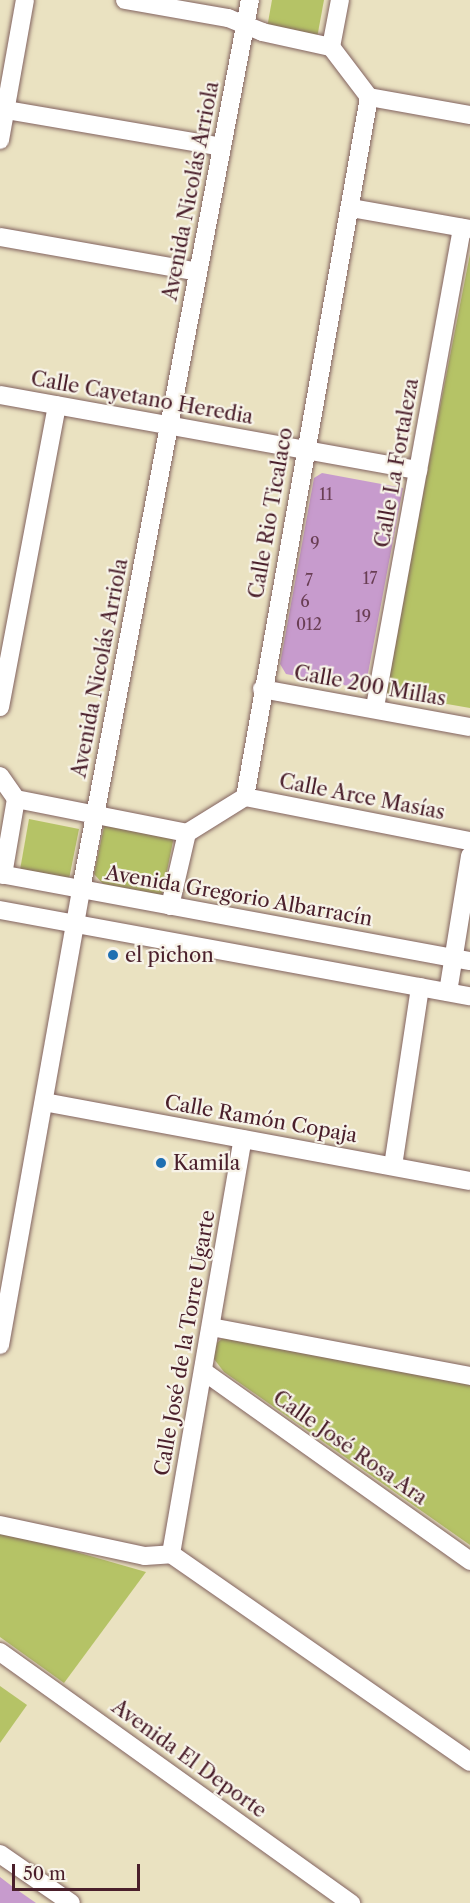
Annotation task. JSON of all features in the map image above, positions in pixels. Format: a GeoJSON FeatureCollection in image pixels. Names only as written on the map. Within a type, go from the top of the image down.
{"type":"FeatureCollection","features":[{"type":"Feature","properties":{"kind":"street"},"geometry":{"type":"LineString","coordinates":[[0,140],[3,109],[25,0]]}},
{"type":"Feature","properties":{"kind":"street"},"geometry":{"type":"LineString","coordinates":[[125,0],[228,18],[245,25],[331,47],[369,97],[470,116]]}},
{"type":"Feature","properties":{"kind":"street","name":"Avenida Nicolás Arriola"},"geometry":{"type":"LineString","coordinates":[[0,1345],[81,889],[250,0]]}},
{"type":"Feature","properties":{"kind":"street"},"geometry":{"type":"LineString","coordinates":[[331,47],[340,0]]}},
{"type":"Feature","properties":{"kind":"street","name":"Calle Rio Ticalaco"},"geometry":{"type":"LineString","coordinates":[[245,797],[304,449],[351,208],[369,97]]}},
{"type":"Feature","properties":{"kind":"street"},"geometry":{"type":"LineString","coordinates":[[3,109],[222,147]]}},
{"type":"Feature","properties":{"kind":"street"},"geometry":{"type":"LineString","coordinates":[[351,208],[466,228]]}},
{"type":"Feature","properties":{"kind":"street","name":"Calle La Fortaleza"},"geometry":{"type":"LineString","coordinates":[[375,707],[418,470],[466,228]]}},
{"type":"Feature","properties":{"kind":"street"},"geometry":{"type":"LineString","coordinates":[[0,237],[198,272]]}},
{"type":"Feature","properties":{"kind":"street","name":"Calle Cayetano Heredia"},"geometry":{"type":"LineString","coordinates":[[0,395],[418,470]]}},
{"type":"Feature","properties":{"kind":"street"},"geometry":{"type":"LineString","coordinates":[[0,707],[57,405]]}},
{"type":"Feature","properties":{"kind":"street","name":"Calle 200 Millas"},"geometry":{"type":"LineString","coordinates":[[262,689],[375,707],[470,727]]}},
{"type":"Feature","properties":{"kind":"street"},"geometry":{"type":"LineString","coordinates":[[0,777],[16,799],[188,833],[245,797]]}},
{"type":"Feature","properties":{"kind":"street","name":"Calle Arce Masías"},"geometry":{"type":"LineString","coordinates":[[245,797],[470,841]]}},
{"type":"Feature","properties":{"kind":"street"},"geometry":{"type":"LineString","coordinates":[[2,875],[16,799]]}},
{"type":"Feature","properties":{"kind":"street"},"geometry":{"type":"LineString","coordinates":[[170,906],[188,833]]}},
{"type":"Feature","properties":{"kind":"street"},"geometry":{"type":"LineString","coordinates":[[448,992],[462,960],[470,856]]}},
{"type":"Feature","properties":{"kind":"street","name":"Avenida Gregorio Albarracín"},"geometry":{"type":"LineString","coordinates":[[2,875],[462,960]]}},
{"type":"Feature","properties":{"kind":"street"},"geometry":{"type":"LineString","coordinates":[[0,910],[470,996]]}},
{"type":"Feature","properties":{"kind":"street"},"geometry":{"type":"LineString","coordinates":[[393,1166],[420,987]]}},
{"type":"Feature","properties":{"kind":"street","name":"Calle Ramón Copaja"},"geometry":{"type":"LineString","coordinates":[[44,1102],[470,1181]]}},
{"type":"Feature","properties":{"kind":"street","name":"Calle José de la Torre Ugarte"},"geometry":{"type":"LineString","coordinates":[[171,1554],[243,1139]]}},
{"type":"Feature","properties":{"kind":"street"},"geometry":{"type":"LineString","coordinates":[[211,1327],[470,1376]]}},
{"type":"Feature","properties":{"kind":"street","name":"Calle José Rosa Ara"},"geometry":{"type":"LineString","coordinates":[[203,1371],[470,1561]]}},
{"type":"Feature","properties":{"kind":"street"},"geometry":{"type":"LineString","coordinates":[[0,1525],[145,1556],[171,1554],[470,1762]]}},
{"type":"Feature","properties":{"kind":"street","name":"Avenida El Deporte"},"geometry":{"type":"LineString","coordinates":[[0,1652],[351,1903]]}},
{"type":"Feature","properties":{"kind":"street"},"geometry":{"type":"LineString","coordinates":[[0,1854],[71,1903]]}},
{"type":"Feature","properties":{"kind":"green space"},"geometry":{"type":"Polygon","coordinates":[[[272,0],[324,0],[317,38],[267,28],[272,0]]]}},
{"type":"Feature","properties":{"kind":"green space"},"geometry":{"type":"Polygon","coordinates":[[[470,254],[470,708],[384,693],[470,254]]]}},
{"type":"Feature","properties":{"kind":"green space"},"geometry":{"type":"Polygon","coordinates":[[[29,819],[79,829],[69,879],[20,870],[29,819]]]}},
{"type":"Feature","properties":{"kind":"green space"},"geometry":{"type":"Polygon","coordinates":[[[105,822],[174,836],[162,896],[105,886],[94,874],[105,822]]]}},
{"type":"Feature","properties":{"kind":"green space"},"geometry":{"type":"Polygon","coordinates":[[[223,1338],[470,1384],[470,1545],[224,1372],[214,1359],[213,1346],[223,1338]]]}},
{"type":"Feature","properties":{"kind":"green space"},"geometry":{"type":"Polygon","coordinates":[[[0,1530],[146,1572],[64,1683],[0,1637],[0,1530]]]}},
{"type":"Feature","properties":{"kind":"green space"},"geometry":{"type":"Polygon","coordinates":[[[0,1686],[27,1705],[0,1743],[0,1686]]]}},
{"type":"Feature","properties":{"kind":"building"},"geometry":{"type":"Polygon","coordinates":[[[322,473],[403,488],[366,684],[359,688],[286,674],[280,664],[314,478],[322,473]]]}},
{"type":"Feature","properties":{"kind":"building"},"geometry":{"type":"Polygon","coordinates":[[[0,1877],[13,1887],[36,1903],[0,1903],[0,1877]]]}},
{"type":"Feature","properties":{"kind":"place","name":"el pichon"},"geometry":{"type":"Point","coordinates":[113,955]}},
{"type":"Feature","properties":{"kind":"place","name":"Kamila"},"geometry":{"type":"Point","coordinates":[161,1163]}}]}
